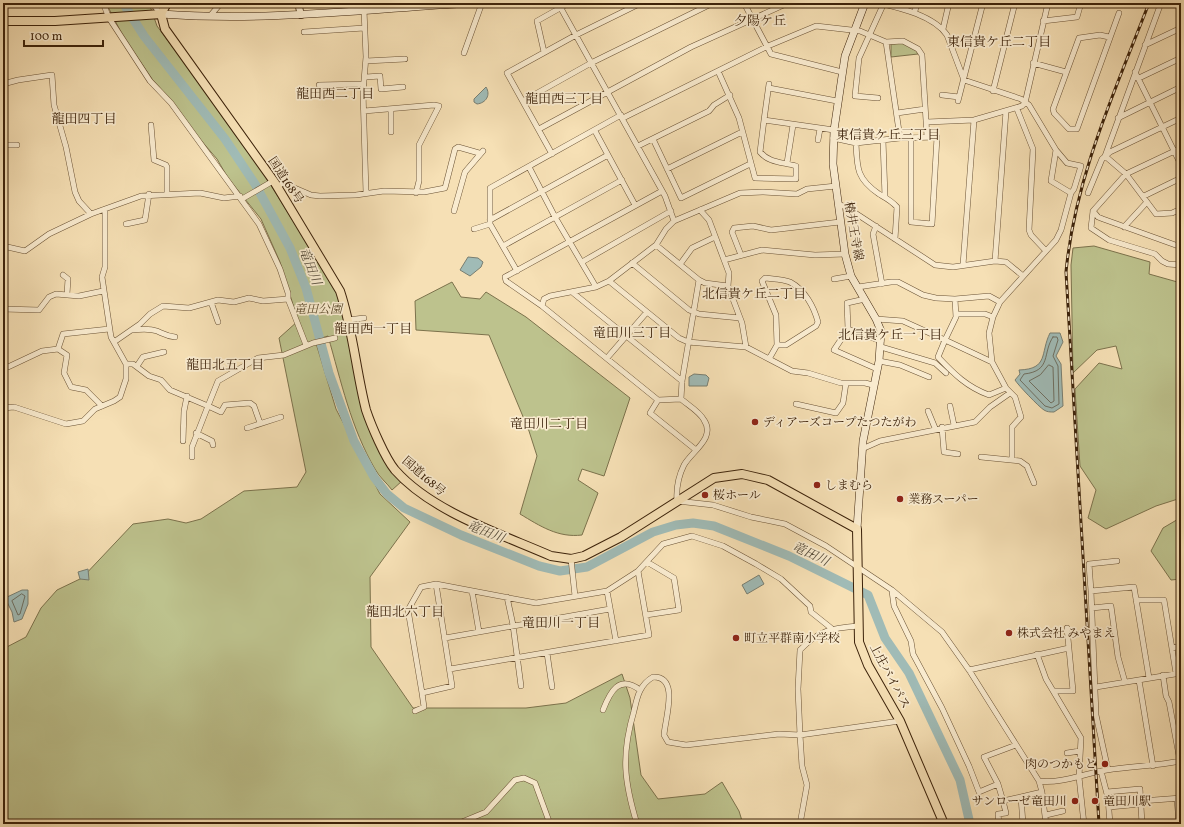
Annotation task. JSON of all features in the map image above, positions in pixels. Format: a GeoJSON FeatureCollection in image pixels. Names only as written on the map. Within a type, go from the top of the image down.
{"type":"FeatureCollection","features":[{"type":"Feature","properties":{"kind":"highway"},"geometry":{"type":"LineString","coordinates":[[3,21],[113,18],[161,14],[167,3]]}},
{"type":"Feature","properties":{"kind":"highway","name":"国道168号"},"geometry":{"type":"LineString","coordinates":[[161,14],[165,29],[273,183],[340,291],[348,320],[367,410],[375,433],[395,470],[421,492],[443,508],[551,556],[571,562],[621,537],[714,478],[742,474],[768,480],[857,529]]}},
{"type":"Feature","properties":{"kind":"highway","name":"上庄バイパス"},"geometry":{"type":"LineString","coordinates":[[857,529],[859,642],[864,656],[900,721],[944,824]]}},
{"type":"Feature","properties":{"kind":"main road"},"geometry":{"type":"LineString","coordinates":[[161,14],[210,16],[301,15],[364,10],[381,6],[471,3]]}},
{"type":"Feature","properties":{"kind":"main road","name":"椿井王寺線"},"geometry":{"type":"LineString","coordinates":[[857,529],[862,449],[878,365],[881,331],[876,319],[851,276],[845,254],[833,164],[837,101],[842,72],[848,44],[865,3]]}},
{"type":"Feature","properties":{"kind":"street"},"geometry":{"type":"LineString","coordinates":[[103,3],[150,81],[170,103],[205,152],[241,198],[264,234],[280,269],[288,293],[288,299],[306,345]]}},
{"type":"Feature","properties":{"kind":"street"},"geometry":{"type":"LineString","coordinates":[[152,3],[161,14]]}},
{"type":"Feature","properties":{"kind":"street"},"geometry":{"type":"LineString","coordinates":[[210,16],[221,3]]}},
{"type":"Feature","properties":{"kind":"street"},"geometry":{"type":"LineString","coordinates":[[298,3],[301,15]]}},
{"type":"Feature","properties":{"kind":"street"},"geometry":{"type":"LineString","coordinates":[[464,53],[482,3]]}},
{"type":"Feature","properties":{"kind":"street"},"geometry":{"type":"LineString","coordinates":[[544,52],[537,21],[559,5],[569,3]]}},
{"type":"Feature","properties":{"kind":"street"},"geometry":{"type":"LineString","coordinates":[[552,154],[507,73],[576,35],[641,3]]}},
{"type":"Feature","properties":{"kind":"street"},"geometry":{"type":"LineString","coordinates":[[523,101],[591,63],[712,3]]}},
{"type":"Feature","properties":{"kind":"street"},"geometry":{"type":"LineString","coordinates":[[744,3],[771,54],[842,72]]}},
{"type":"Feature","properties":{"kind":"street"},"geometry":{"type":"LineString","coordinates":[[538,129],[607,91],[752,18],[788,3]]}},
{"type":"Feature","properties":{"kind":"street"},"geometry":{"type":"LineString","coordinates":[[878,98],[855,96],[859,58],[882,3],[914,12],[943,29],[947,35],[964,80],[993,91],[1021,99],[1029,105],[1056,150],[1067,163],[1081,166],[1074,189],[1071,193],[1061,230],[1056,240],[1000,302],[993,317],[989,333],[992,362],[1006,388],[1015,397],[1020,417],[1012,426],[1012,459]]}},
{"type":"Feature","properties":{"kind":"street"},"geometry":{"type":"LineString","coordinates":[[914,12],[917,3]]}},
{"type":"Feature","properties":{"kind":"street"},"geometry":{"type":"LineString","coordinates":[[943,29],[949,3]]}},
{"type":"Feature","properties":{"kind":"street"},"geometry":{"type":"LineString","coordinates":[[942,95],[959,99],[983,3]]}},
{"type":"Feature","properties":{"kind":"street"},"geometry":{"type":"LineString","coordinates":[[993,91],[1015,3]]}},
{"type":"Feature","properties":{"kind":"street"},"geometry":{"type":"LineString","coordinates":[[927,122],[974,120],[1017,108],[1025,103],[1048,3]]}},
{"type":"Feature","properties":{"kind":"street"},"geometry":{"type":"LineString","coordinates":[[1043,21],[1077,17],[1081,3]]}},
{"type":"Feature","properties":{"kind":"street"},"geometry":{"type":"LineString","coordinates":[[1088,193],[1105,156],[1161,3]]}},
{"type":"Feature","properties":{"kind":"street"},"geometry":{"type":"LineString","coordinates":[[559,5],[662,191],[674,221]]}},
{"type":"Feature","properties":{"kind":"street"},"geometry":{"type":"LineString","coordinates":[[364,10],[366,61],[366,77],[364,84],[366,193]]}},
{"type":"Feature","properties":{"kind":"street"},"geometry":{"type":"LineString","coordinates":[[1109,37],[1100,35],[1079,38],[1053,109],[1054,113],[1069,129],[1076,129],[1119,12]]}},
{"type":"Feature","properties":{"kind":"street"},"geometry":{"type":"LineString","coordinates":[[517,271],[490,222],[490,188],[622,117],[768,46],[816,26],[855,30],[869,34],[886,42],[908,43],[918,49],[922,55],[927,137]]}},
{"type":"Feature","properties":{"kind":"street"},"geometry":{"type":"LineString","coordinates":[[304,32],[364,28]]}},
{"type":"Feature","properties":{"kind":"street"},"geometry":{"type":"LineString","coordinates":[[1145,45],[1181,28]]}},
{"type":"Feature","properties":{"kind":"street"},"geometry":{"type":"LineString","coordinates":[[886,42],[900,138]]}},
{"type":"Feature","properties":{"kind":"street"},"geometry":{"type":"LineString","coordinates":[[1139,78],[1181,58]]}},
{"type":"Feature","properties":{"kind":"street"},"geometry":{"type":"LineString","coordinates":[[366,61],[405,59]]}},
{"type":"Feature","properties":{"kind":"street"},"geometry":{"type":"LineString","coordinates":[[1033,64],[1066,72]]}},
{"type":"Feature","properties":{"kind":"street"},"geometry":{"type":"LineString","coordinates":[[718,71],[730,95],[755,178],[796,179],[796,166],[766,159],[760,152],[769,86],[837,101]]}},
{"type":"Feature","properties":{"kind":"street"},"geometry":{"type":"LineString","coordinates":[[1135,72],[1181,165]]}},
{"type":"Feature","properties":{"kind":"street"},"geometry":{"type":"LineString","coordinates":[[3,84],[18,80],[52,75],[54,105],[66,147],[75,192],[79,201],[91,214]]}},
{"type":"Feature","properties":{"kind":"street"},"geometry":{"type":"LineString","coordinates":[[366,77],[380,76],[381,89],[403,87]]}},
{"type":"Feature","properties":{"kind":"street"},"geometry":{"type":"LineString","coordinates":[[319,85],[364,84]]}},
{"type":"Feature","properties":{"kind":"street"},"geometry":{"type":"LineString","coordinates":[[1118,118],[1181,87]]}},
{"type":"Feature","properties":{"kind":"street"},"geometry":{"type":"LineString","coordinates":[[638,146],[709,111],[714,105],[730,95]]}},
{"type":"Feature","properties":{"kind":"street"},"geometry":{"type":"LineString","coordinates":[[364,112],[434,105],[439,106],[419,145],[419,181],[416,193]]}},
{"type":"Feature","properties":{"kind":"street"},"geometry":{"type":"LineString","coordinates":[[1017,108],[1033,149],[1029,230],[1031,235],[1046,251]]}},
{"type":"Feature","properties":{"kind":"street"},"geometry":{"type":"LineString","coordinates":[[391,132],[392,109]]}},
{"type":"Feature","properties":{"kind":"street"},"geometry":{"type":"LineString","coordinates":[[897,113],[926,109]]}},
{"type":"Feature","properties":{"kind":"street"},"geometry":{"type":"LineString","coordinates":[[995,261],[1006,111]]}},
{"type":"Feature","properties":{"kind":"street"},"geometry":{"type":"LineString","coordinates":[[1105,156],[1110,152],[1181,118]]}},
{"type":"Feature","properties":{"kind":"street"},"geometry":{"type":"LineString","coordinates":[[764,120],[820,128],[856,143],[900,138],[937,137],[932,224],[911,222],[911,138]]}},
{"type":"Feature","properties":{"kind":"street"},"geometry":{"type":"LineString","coordinates":[[963,265],[974,120]]}},
{"type":"Feature","properties":{"kind":"street"},"geometry":{"type":"LineString","coordinates":[[151,125],[154,160],[163,163],[167,167],[167,194]]}},
{"type":"Feature","properties":{"kind":"street"},"geometry":{"type":"LineString","coordinates":[[788,164],[792,125]]}},
{"type":"Feature","properties":{"kind":"street"},"geometry":{"type":"LineString","coordinates":[[818,140],[820,128]]}},
{"type":"Feature","properties":{"kind":"street"},"geometry":{"type":"LineString","coordinates":[[595,131],[635,206]]}},
{"type":"Feature","properties":{"kind":"street"},"geometry":{"type":"LineString","coordinates":[[667,169],[742,132]]}},
{"type":"Feature","properties":{"kind":"street"},"geometry":{"type":"LineString","coordinates":[[652,139],[681,198],[750,164]]}},
{"type":"Feature","properties":{"kind":"street"},"geometry":{"type":"LineString","coordinates":[[884,140],[884,197]]}},
{"type":"Feature","properties":{"kind":"street"},"geometry":{"type":"LineString","coordinates":[[856,143],[858,170],[861,178],[867,186],[897,207],[895,239]]}},
{"type":"Feature","properties":{"kind":"street"},"geometry":{"type":"LineString","coordinates":[[3,144],[17,145]]}},
{"type":"Feature","properties":{"kind":"street"},"geometry":{"type":"LineString","coordinates":[[3,246],[25,251],[49,234],[91,214],[149,194],[200,193],[224,198],[241,198],[273,183],[283,183],[311,195],[336,197],[384,191],[416,193],[445,188],[456,149],[458,147],[481,152],[465,172],[454,211]]}},
{"type":"Feature","properties":{"kind":"street"},"geometry":{"type":"LineString","coordinates":[[1181,148],[1126,174],[1093,211],[1091,228],[1109,240],[1155,254],[1162,261],[1168,264],[1181,265]]}},
{"type":"Feature","properties":{"kind":"street"},"geometry":{"type":"LineString","coordinates":[[1056,150],[1051,181],[1071,193]]}},
{"type":"Feature","properties":{"kind":"street"},"geometry":{"type":"LineString","coordinates":[[474,229],[490,222],[608,155]]}},
{"type":"Feature","properties":{"kind":"street"},"geometry":{"type":"LineString","coordinates":[[1105,156],[1126,174],[1158,215],[1172,214],[1181,209]]}},
{"type":"Feature","properties":{"kind":"street"},"geometry":{"type":"LineString","coordinates":[[529,167],[541,192],[596,287]]}},
{"type":"Feature","properties":{"kind":"street"},"geometry":{"type":"LineString","coordinates":[[1144,196],[1181,178]]}},
{"type":"Feature","properties":{"kind":"street"},"geometry":{"type":"LineString","coordinates":[[503,246],[622,180]]}},
{"type":"Feature","properties":{"kind":"street"},"geometry":{"type":"LineString","coordinates":[[542,306],[544,300],[550,296],[596,287],[609,281],[656,244],[666,229],[674,221],[740,193],[763,192],[797,194],[807,189],[836,186]]}},
{"type":"Feature","properties":{"kind":"street"},"geometry":{"type":"LineString","coordinates":[[662,191],[505,277],[506,281],[542,306],[658,400],[681,399],[704,419],[707,428],[707,436],[685,464],[680,474],[676,486],[677,501],[713,505],[751,517],[786,524],[826,546],[892,590],[942,632],[969,670],[1039,781],[1046,815],[1046,824]]}},
{"type":"Feature","properties":{"kind":"street"},"geometry":{"type":"LineString","coordinates":[[126,224],[145,220],[149,194]]}},
{"type":"Feature","properties":{"kind":"street"},"geometry":{"type":"LineString","coordinates":[[1124,227],[1147,202]]}},
{"type":"Feature","properties":{"kind":"street"},"geometry":{"type":"LineString","coordinates":[[838,204],[846,206],[935,265],[953,267],[995,261],[1006,262],[1023,276]]}},
{"type":"Feature","properties":{"kind":"street"},"geometry":{"type":"LineString","coordinates":[[3,408],[14,407],[66,424],[84,420],[95,409],[114,402],[120,397],[126,379],[126,364],[109,329],[103,291],[102,277],[105,267],[105,209]]}},
{"type":"Feature","properties":{"kind":"street"},"geometry":{"type":"LineString","coordinates":[[700,210],[709,220],[729,273],[728,286],[745,334],[746,347]]}},
{"type":"Feature","properties":{"kind":"street"},"geometry":{"type":"LineString","coordinates":[[582,262],[671,211]]}},
{"type":"Feature","properties":{"kind":"street"},"geometry":{"type":"LineString","coordinates":[[1093,211],[1098,218],[1181,247]]}},
{"type":"Feature","properties":{"kind":"street"},"geometry":{"type":"LineString","coordinates":[[741,255],[732,232],[734,228],[748,225],[771,230],[840,222]]}},
{"type":"Feature","properties":{"kind":"street"},"geometry":{"type":"LineString","coordinates":[[876,226],[873,234],[882,284]]}},
{"type":"Feature","properties":{"kind":"street"},"geometry":{"type":"LineString","coordinates":[[681,263],[692,248],[715,237]]}},
{"type":"Feature","properties":{"kind":"street"},"geometry":{"type":"LineString","coordinates":[[656,244],[681,263],[699,280],[706,283],[728,286]]}},
{"type":"Feature","properties":{"kind":"street"},"geometry":{"type":"LineString","coordinates":[[724,260],[762,250],[815,255],[845,254]]}},
{"type":"Feature","properties":{"kind":"street"},"geometry":{"type":"LineString","coordinates":[[632,263],[693,312],[740,318]]}},
{"type":"Feature","properties":{"kind":"street"},"geometry":{"type":"LineString","coordinates":[[63,275],[68,279],[68,294]]}},
{"type":"Feature","properties":{"kind":"street"},"geometry":{"type":"LineString","coordinates":[[834,280],[851,276]]}},
{"type":"Feature","properties":{"kind":"street"},"geometry":{"type":"LineString","coordinates":[[769,359],[777,345],[776,315],[762,281],[765,278],[790,282],[809,300],[814,307],[818,322],[816,326],[786,346],[777,345]]}},
{"type":"Feature","properties":{"kind":"street"},"geometry":{"type":"LineString","coordinates":[[681,399],[682,381],[699,280]]}},
{"type":"Feature","properties":{"kind":"street"},"geometry":{"type":"LineString","coordinates":[[609,281],[679,338],[688,342],[746,347],[792,371],[846,383],[865,383],[873,385]]}},
{"type":"Feature","properties":{"kind":"street"},"geometry":{"type":"LineString","coordinates":[[858,287],[898,282],[923,295],[936,298],[955,299],[989,296],[1000,302]]}},
{"type":"Feature","properties":{"kind":"street"},"geometry":{"type":"LineString","coordinates":[[3,309],[39,310],[52,295],[89,295],[103,291]]}},
{"type":"Feature","properties":{"kind":"street"},"geometry":{"type":"LineString","coordinates":[[572,292],[682,381]]}},
{"type":"Feature","properties":{"kind":"street"},"geometry":{"type":"LineString","coordinates":[[114,342],[163,306],[189,308],[221,299],[240,301],[249,298],[264,301],[288,299]]}},
{"type":"Feature","properties":{"kind":"street"},"geometry":{"type":"LineString","coordinates":[[865,299],[847,303],[848,328],[834,350],[878,365],[900,365],[929,377]]}},
{"type":"Feature","properties":{"kind":"street"},"geometry":{"type":"LineString","coordinates":[[955,299],[956,314],[938,357],[960,380],[973,389],[989,395],[1006,388]]}},
{"type":"Feature","properties":{"kind":"street"},"geometry":{"type":"LineString","coordinates":[[211,302],[218,322]]}},
{"type":"Feature","properties":{"kind":"street"},"geometry":{"type":"LineString","coordinates":[[607,358],[647,312]]}},
{"type":"Feature","properties":{"kind":"street"},"geometry":{"type":"LineString","coordinates":[[956,314],[985,314],[993,317]]}},
{"type":"Feature","properties":{"kind":"street"},"geometry":{"type":"LineString","coordinates":[[348,320],[364,318]]}},
{"type":"Feature","properties":{"kind":"street"},"geometry":{"type":"LineString","coordinates":[[876,319],[903,321],[992,362]]}},
{"type":"Feature","properties":{"kind":"street"},"geometry":{"type":"LineString","coordinates":[[848,328],[881,344],[935,363],[946,374]]}},
{"type":"Feature","properties":{"kind":"street"},"geometry":{"type":"LineString","coordinates":[[58,349],[63,334],[109,329]]}},
{"type":"Feature","properties":{"kind":"street"},"geometry":{"type":"LineString","coordinates":[[131,330],[148,329],[158,331],[165,336],[175,337]]}},
{"type":"Feature","properties":{"kind":"street"},"geometry":{"type":"LineString","coordinates":[[192,457],[192,447],[196,433],[218,381],[222,377],[230,375],[258,358],[284,355],[306,345],[335,338]]}},
{"type":"Feature","properties":{"kind":"street"},"geometry":{"type":"LineString","coordinates":[[3,367],[8,367],[42,351],[58,349],[67,355],[64,373],[71,387],[86,390],[102,406]]}},
{"type":"Feature","properties":{"kind":"street"},"geometry":{"type":"LineString","coordinates":[[137,366],[143,356],[164,352]]}},
{"type":"Feature","properties":{"kind":"street"},"geometry":{"type":"LineString","coordinates":[[126,364],[137,366],[148,376],[161,380],[170,390],[220,412],[225,405],[250,403],[254,406],[260,423]]}},
{"type":"Feature","properties":{"kind":"street"},"geometry":{"type":"LineString","coordinates":[[796,404],[836,413],[842,403],[846,383]]}},
{"type":"Feature","properties":{"kind":"street"},"geometry":{"type":"LineString","coordinates":[[862,449],[880,441],[922,433],[935,428],[975,422],[990,407],[1010,393]]}},
{"type":"Feature","properties":{"kind":"street"},"geometry":{"type":"LineString","coordinates":[[183,442],[186,396]]}},
{"type":"Feature","properties":{"kind":"street"},"geometry":{"type":"LineString","coordinates":[[658,400],[650,413],[696,450]]}},
{"type":"Feature","properties":{"kind":"street"},"geometry":{"type":"LineString","coordinates":[[950,406],[954,425]]}},
{"type":"Feature","properties":{"kind":"street"},"geometry":{"type":"LineString","coordinates":[[928,411],[935,428]]}},
{"type":"Feature","properties":{"kind":"street"},"geometry":{"type":"LineString","coordinates":[[247,428],[281,417]]}},
{"type":"Feature","properties":{"kind":"street"},"geometry":{"type":"LineString","coordinates":[[942,427],[944,452],[958,454]]}},
{"type":"Feature","properties":{"kind":"street"},"geometry":{"type":"LineString","coordinates":[[196,433],[212,440],[213,445]]}},
{"type":"Feature","properties":{"kind":"street"},"geometry":{"type":"LineString","coordinates":[[981,457],[1020,461],[1027,466],[1034,482]]}},
{"type":"Feature","properties":{"kind":"street"},"geometry":{"type":"LineString","coordinates":[[415,711],[424,707],[408,610],[421,587],[436,584],[536,603],[607,591],[638,570],[663,544],[692,536],[723,546],[781,579],[810,606],[811,612],[830,628]]}},
{"type":"Feature","properties":{"kind":"street"},"geometry":{"type":"LineString","coordinates":[[571,562],[575,596]]}},
{"type":"Feature","properties":{"kind":"street"},"geometry":{"type":"LineString","coordinates":[[646,615],[679,610],[674,578],[647,562]]}},
{"type":"Feature","properties":{"kind":"street"},"geometry":{"type":"LineString","coordinates":[[1108,770],[1096,715],[1096,687],[1089,564],[1117,562]]}},
{"type":"Feature","properties":{"kind":"street"},"geometry":{"type":"LineString","coordinates":[[450,669],[649,635],[638,570]]}},
{"type":"Feature","properties":{"kind":"street"},"geometry":{"type":"LineString","coordinates":[[422,693],[452,686],[436,584]]}},
{"type":"Feature","properties":{"kind":"street"},"geometry":{"type":"LineString","coordinates":[[1091,591],[1134,587],[1149,678]]}},
{"type":"Feature","properties":{"kind":"street"},"geometry":{"type":"LineString","coordinates":[[892,590],[894,606],[911,641],[913,654],[945,714],[969,766],[979,792],[998,784]]}},
{"type":"Feature","properties":{"kind":"street"},"geometry":{"type":"LineString","coordinates":[[472,591],[479,632]]}},
{"type":"Feature","properties":{"kind":"street"},"geometry":{"type":"LineString","coordinates":[[607,591],[616,641]]}},
{"type":"Feature","properties":{"kind":"street"},"geometry":{"type":"LineString","coordinates":[[507,597],[513,625],[521,686]]}},
{"type":"Feature","properties":{"kind":"street"},"geometry":{"type":"LineString","coordinates":[[1096,687],[1179,673],[1172,648],[1164,600],[1136,600]]}},
{"type":"Feature","properties":{"kind":"street"},"geometry":{"type":"LineString","coordinates":[[1092,608],[1111,606],[1118,657],[1125,682]]}},
{"type":"Feature","properties":{"kind":"street"},"geometry":{"type":"LineString","coordinates":[[445,638],[610,608]]}},
{"type":"Feature","properties":{"kind":"street"},"geometry":{"type":"LineString","coordinates":[[800,824],[807,785],[802,766],[800,735],[798,689],[800,650],[808,641],[830,628],[858,626]]}},
{"type":"Feature","properties":{"kind":"street"},"geometry":{"type":"LineString","coordinates":[[1054,691],[1073,691],[1067,628]]}},
{"type":"Feature","properties":{"kind":"street"},"geometry":{"type":"LineString","coordinates":[[1172,648],[1181,646]]}},
{"type":"Feature","properties":{"kind":"street"},"geometry":{"type":"LineString","coordinates":[[969,670],[1069,648]]}},
{"type":"Feature","properties":{"kind":"street"},"geometry":{"type":"LineString","coordinates":[[547,653],[552,687]]}},
{"type":"Feature","properties":{"kind":"street"},"geometry":{"type":"LineString","coordinates":[[1037,654],[1046,679],[1081,738],[1079,778],[1084,824]]}},
{"type":"Feature","properties":{"kind":"street"},"geometry":{"type":"LineString","coordinates":[[1039,781],[1079,778],[1101,771],[1153,766],[1180,761],[1163,675]]}},
{"type":"Feature","properties":{"kind":"street"},"geometry":{"type":"LineString","coordinates":[[637,824],[625,781],[624,767],[628,729],[640,690],[653,677],[661,678],[668,684],[670,692],[664,736],[668,742],[686,745],[779,734],[800,735],[900,721]]}},
{"type":"Feature","properties":{"kind":"street"},"geometry":{"type":"LineString","coordinates":[[1139,680],[1153,766]]}},
{"type":"Feature","properties":{"kind":"street"},"geometry":{"type":"LineString","coordinates":[[603,710],[608,697],[614,688],[622,684],[634,686],[640,690]]}},
{"type":"Feature","properties":{"kind":"street"},"geometry":{"type":"LineString","coordinates":[[999,824],[998,814],[1006,813],[998,784],[984,757],[1016,745]]}},
{"type":"Feature","properties":{"kind":"street"},"geometry":{"type":"LineString","coordinates":[[1067,753],[1080,751]]}},
{"type":"Feature","properties":{"kind":"street"},"geometry":{"type":"LineString","coordinates":[[1101,771],[1107,792],[1110,824]]}},
{"type":"Feature","properties":{"kind":"street"},"geometry":{"type":"LineString","coordinates":[[457,824],[486,812],[515,780],[524,778],[535,783],[550,824]]}},
{"type":"Feature","properties":{"kind":"street"},"geometry":{"type":"LineString","coordinates":[[1107,792],[1140,789],[1142,824]]}},
{"type":"Feature","properties":{"kind":"street"},"geometry":{"type":"LineString","coordinates":[[1003,801],[1042,792]]}},
{"type":"Feature","properties":{"kind":"street"},"geometry":{"type":"LineString","coordinates":[[1021,797],[1023,824]]}},
{"type":"Feature","properties":{"kind":"street"},"geometry":{"type":"LineString","coordinates":[[1109,807],[1179,798],[1179,824]]}},
{"type":"Feature","properties":{"kind":"street"},"geometry":{"type":"LineString","coordinates":[[1046,815],[1063,812]]}},
{"type":"Feature","properties":{"kind":"green space","name":"竜田公園"},"geometry":{"type":"Polygon","coordinates":[[[106,3],[149,3],[157,26],[219,109],[265,176],[332,283],[341,302],[361,400],[402,481],[392,490],[377,472],[359,437],[347,404],[328,336],[315,340],[336,409],[380,494],[410,522],[370,577],[371,647],[413,708],[526,708],[566,703],[622,674],[630,698],[641,775],[658,799],[705,794],[722,782],[739,811],[743,824],[3,824],[3,649],[26,637],[41,608],[57,590],[82,578],[133,524],[168,519],[186,523],[201,519],[244,491],[297,487],[306,472],[279,338],[298,321],[280,262],[261,219],[228,178],[217,159],[193,131],[170,99],[152,79],[123,36],[106,3]]]}},
{"type":"Feature","properties":{"kind":"green space"},"geometry":{"type":"Polygon","coordinates":[[[902,43],[916,50],[918,54],[891,57],[891,44],[902,43]]]}},
{"type":"Feature","properties":{"kind":"green space"},"geometry":{"type":"Polygon","coordinates":[[[1094,246],[1150,262],[1149,274],[1181,283],[1181,498],[1156,506],[1106,529],[1088,518],[1096,490],[1080,466],[1075,389],[1099,363],[1122,369],[1116,346],[1097,350],[1073,373],[1071,265],[1073,248],[1094,246]]]}},
{"type":"Feature","properties":{"kind":"green space"},"geometry":{"type":"Polygon","coordinates":[[[452,282],[461,297],[480,299],[486,292],[526,317],[630,398],[604,476],[582,469],[578,480],[598,493],[582,535],[565,535],[557,533],[542,527],[520,514],[537,456],[529,431],[489,335],[416,330],[415,301],[452,282]]]}},
{"type":"Feature","properties":{"kind":"green space"},"geometry":{"type":"Polygon","coordinates":[[[1181,515],[1181,579],[1171,580],[1151,551],[1163,528],[1180,518],[1181,515]]]}},
{"type":"Feature","properties":{"kind":"water"},"geometry":{"type":"Polygon","coordinates":[[[486,87],[488,93],[487,98],[483,102],[477,104],[474,102],[474,99],[486,87]]]}},
{"type":"Feature","properties":{"kind":"water"},"geometry":{"type":"Polygon","coordinates":[[[468,257],[478,258],[483,262],[481,267],[470,276],[460,270],[468,257]]]}},
{"type":"Feature","properties":{"kind":"water"},"geometry":{"type":"Polygon","coordinates":[[[1050,333],[1060,333],[1063,342],[1056,356],[1061,364],[1063,406],[1054,412],[1046,411],[1041,408],[1015,380],[1020,374],[1019,370],[1035,367],[1042,359],[1050,333]]]}},
{"type":"Feature","properties":{"kind":"water"},"geometry":{"type":"Polygon","coordinates":[[[694,374],[706,375],[709,378],[707,386],[689,386],[689,377],[694,374]]]}},
{"type":"Feature","properties":{"kind":"water"},"geometry":{"type":"Polygon","coordinates":[[[88,569],[89,580],[80,579],[78,572],[88,569]]]}},
{"type":"Feature","properties":{"kind":"water"},"geometry":{"type":"Polygon","coordinates":[[[759,575],[764,584],[747,594],[742,585],[759,575]]]}},
{"type":"Feature","properties":{"kind":"water"},"geometry":{"type":"Polygon","coordinates":[[[22,590],[28,590],[28,604],[22,619],[14,622],[12,612],[5,598],[22,590]]]}},
{"type":"Feature","properties":{"kind":"waterway","name":"竜田川"},"geometry":{"type":"LineString","coordinates":[[123,3],[144,36],[225,139],[255,184],[290,248],[306,288],[329,373],[354,441],[374,477],[387,494],[404,508],[461,535],[539,566],[560,571],[587,567],[653,532],[676,525],[693,523],[714,526],[789,556],[868,595],[885,638],[909,673],[960,780],[970,824]]}},
{"type":"Feature","properties":{"kind":"railway"},"geometry":{"type":"LineString","coordinates":[[1099,824],[1066,272],[1078,202],[1087,168],[1110,102],[1149,3]]}},
{"type":"Feature","properties":{"kind":"place","name":"ディアーズコープたつたがわ"},"geometry":{"type":"Point","coordinates":[755,422]}},
{"type":"Feature","properties":{"kind":"place","name":"しまむら"},"geometry":{"type":"Point","coordinates":[817,485]}},
{"type":"Feature","properties":{"kind":"place","name":"桜ホール"},"geometry":{"type":"Point","coordinates":[705,495]}},
{"type":"Feature","properties":{"kind":"place","name":"業務スーパー"},"geometry":{"type":"Point","coordinates":[900,499]}},
{"type":"Feature","properties":{"kind":"place","name":"株式会社 みやまえ"},"geometry":{"type":"Point","coordinates":[1009,633]}},
{"type":"Feature","properties":{"kind":"place","name":"町立平群南小学校"},"geometry":{"type":"Point","coordinates":[736,638]}},
{"type":"Feature","properties":{"kind":"place","name":"肉のつかもと"},"geometry":{"type":"Point","coordinates":[1105,764]}},
{"type":"Feature","properties":{"kind":"place","name":"サンローゼ竜田川"},"geometry":{"type":"Point","coordinates":[1075,801]}},
{"type":"Feature","properties":{"kind":"place","name":"竜田川駅"},"geometry":{"type":"Point","coordinates":[1095,801]}},
{"type":"Feature","properties":{"kind":"district","name":"夕陽ケ丘"},"geometry":{"type":"Point","coordinates":[760,20]}},
{"type":"Feature","properties":{"kind":"district","name":"東信貴ケ丘二丁目"},"geometry":{"type":"Point","coordinates":[999,41]}},
{"type":"Feature","properties":{"kind":"district","name":"龍田西二丁目"},"geometry":{"type":"Point","coordinates":[335,93]}},
{"type":"Feature","properties":{"kind":"district","name":"龍田西三丁目"},"geometry":{"type":"Point","coordinates":[564,98]}},
{"type":"Feature","properties":{"kind":"district","name":"龍田四丁目"},"geometry":{"type":"Point","coordinates":[84,118]}},
{"type":"Feature","properties":{"kind":"district","name":"東信貴ケ丘三丁目"},"geometry":{"type":"Point","coordinates":[888,134]}},
{"type":"Feature","properties":{"kind":"district","name":"北信貴ケ丘二丁目"},"geometry":{"type":"Point","coordinates":[754,293]}},
{"type":"Feature","properties":{"kind":"district","name":"龍田西一丁目"},"geometry":{"type":"Point","coordinates":[373,328]}},
{"type":"Feature","properties":{"kind":"district","name":"竜田川三丁目"},"geometry":{"type":"Point","coordinates":[632,332]}},
{"type":"Feature","properties":{"kind":"district","name":"北信貴ケ丘一丁目"},"geometry":{"type":"Point","coordinates":[890,334]}},
{"type":"Feature","properties":{"kind":"district","name":"龍田北五丁目"},"geometry":{"type":"Point","coordinates":[225,364]}},
{"type":"Feature","properties":{"kind":"district","name":"竜田川二丁目"},"geometry":{"type":"Point","coordinates":[549,423]}},
{"type":"Feature","properties":{"kind":"district","name":"龍田北六丁目"},"geometry":{"type":"Point","coordinates":[405,611]}},
{"type":"Feature","properties":{"kind":"district","name":"竜田川一丁目"},"geometry":{"type":"Point","coordinates":[561,622]}}]}
